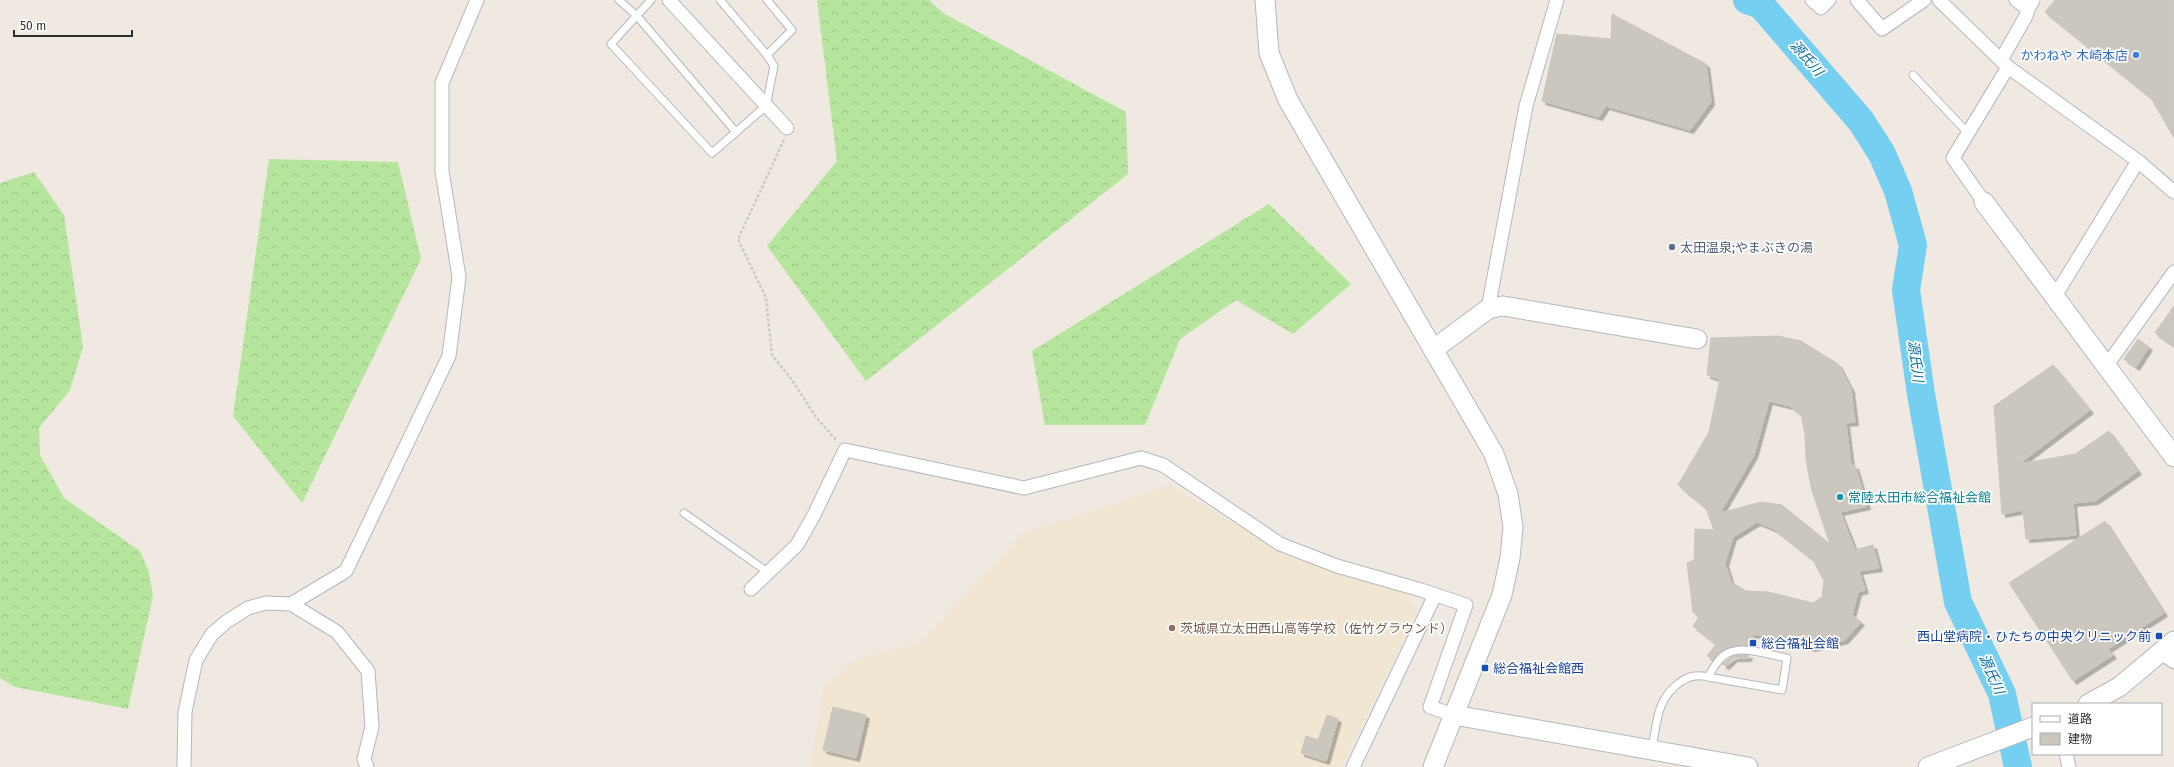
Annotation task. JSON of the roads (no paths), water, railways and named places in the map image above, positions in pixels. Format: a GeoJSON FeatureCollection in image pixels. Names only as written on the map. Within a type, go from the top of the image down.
{"type":"FeatureCollection","features":[{"type":"Feature","properties":{"kind":"street"},"geometry":{"type":"LineString","coordinates":[[291,604],[346,571],[449,356],[459,277],[442,171],[442,83],[477,0]]}},
{"type":"Feature","properties":{"kind":"street"},"geometry":{"type":"LineString","coordinates":[[1265,0],[1269,53],[1288,100],[1494,454],[1508,494],[1513,527],[1510,558],[1502,595],[1433,767]]}},
{"type":"Feature","properties":{"kind":"street"},"geometry":{"type":"LineString","coordinates":[[1488,309],[1526,106],[1558,0]]}},
{"type":"Feature","properties":{"kind":"street"},"geometry":{"type":"LineString","coordinates":[[1812,0],[1821,8],[1829,0]]}},
{"type":"Feature","properties":{"kind":"street"},"geometry":{"type":"LineString","coordinates":[[1857,0],[1882,29],[1924,0]]}},
{"type":"Feature","properties":{"kind":"street"},"geometry":{"type":"LineString","coordinates":[[1939,0],[2004,64],[2138,161],[2174,192]]}},
{"type":"Feature","properties":{"kind":"street"},"geometry":{"type":"LineString","coordinates":[[2016,0],[2031,5],[2004,64],[1968,133],[1953,158],[1984,202],[2108,366],[2174,457]]}},
{"type":"Feature","properties":{"kind":"street"},"geometry":{"type":"LineString","coordinates":[[674,2],[787,128]]}},
{"type":"Feature","properties":{"kind":"street"},"geometry":{"type":"LineString","coordinates":[[2055,296],[2138,161]]}},
{"type":"Feature","properties":{"kind":"street"},"geometry":{"type":"LineString","coordinates":[[2108,366],[2174,272]]}},
{"type":"Feature","properties":{"kind":"street"},"geometry":{"type":"LineString","coordinates":[[1434,349],[1488,309],[1503,306],[1697,339]]}},
{"type":"Feature","properties":{"kind":"street"},"geometry":{"type":"LineString","coordinates":[[751,589],[798,545],[845,450],[1024,488],[1141,458],[1162,465],[1280,544],[1337,566],[1466,605],[1430,707],[1454,715],[1748,767]]}},
{"type":"Feature","properties":{"kind":"street"},"geometry":{"type":"LineString","coordinates":[[1353,767],[1435,595]]}},
{"type":"Feature","properties":{"kind":"street"},"geometry":{"type":"LineString","coordinates":[[184,767],[185,712],[196,660],[212,634],[248,608],[266,603],[291,604],[337,632],[368,671],[372,727],[364,759],[367,767]]}},
{"type":"Feature","properties":{"kind":"street"},"geometry":{"type":"LineString","coordinates":[[2090,703],[2119,687],[2170,652]]}},
{"type":"Feature","properties":{"kind":"street"},"geometry":{"type":"LineString","coordinates":[[1928,767],[1965,758],[2032,728]]}},
{"type":"Feature","properties":{"kind":"street"},"geometry":{"type":"LineString","coordinates":[[2066,755],[2069,767]]}},
{"type":"Feature","properties":{"kind":"lane"},"geometry":{"type":"LineString","coordinates":[[619,0],[637,16],[736,132]]}},
{"type":"Feature","properties":{"kind":"lane"},"geometry":{"type":"LineString","coordinates":[[651,0],[611,44],[712,153],[766,106],[774,66],[767,55],[720,0]]}},
{"type":"Feature","properties":{"kind":"lane"},"geometry":{"type":"LineString","coordinates":[[767,0],[792,30],[767,55]]}},
{"type":"Feature","properties":{"kind":"lane"},"geometry":{"type":"LineString","coordinates":[[1913,75],[1968,133]]}},
{"type":"Feature","properties":{"kind":"lane"},"geometry":{"type":"LineString","coordinates":[[684,512],[769,573]]}},
{"type":"Feature","properties":{"kind":"lane"},"geometry":{"type":"LineString","coordinates":[[1652,750],[1662,700],[1668,691],[1684,680],[1696,674],[1708,677],[1782,690],[1787,658],[1742,650],[1731,651],[1722,656],[1708,677]]}},
{"type":"Feature","properties":{"kind":"waterway","name":"源氏川"},"geometry":{"type":"LineString","coordinates":[[1747,0],[1761,5],[1861,121],[1882,154],[1898,191],[1913,245],[1906,290],[1921,394],[1958,602],[2002,694],[2018,767]]}},
{"type":"Feature","properties":{"kind":"place","name":"かわねや 木崎本店"},"geometry":{"type":"Point","coordinates":[2136,55]}},
{"type":"Feature","properties":{"kind":"place","name":"太田温泉;やまぶきの湯"},"geometry":{"type":"Point","coordinates":[1672,247]}},
{"type":"Feature","properties":{"kind":"place","name":"常陸太田市総合福祉会館"},"geometry":{"type":"Point","coordinates":[1840,497]}},
{"type":"Feature","properties":{"kind":"place","name":"茨城県立太田西山高等学校（佐竹グラウンド）"},"geometry":{"type":"Point","coordinates":[1172,628]}},
{"type":"Feature","properties":{"kind":"place","name":"西山堂病院・ひたちの中央クリニック前"},"geometry":{"type":"Point","coordinates":[2159,636]}},
{"type":"Feature","properties":{"kind":"place","name":"総合福祉会館"},"geometry":{"type":"Point","coordinates":[1753,643]}},
{"type":"Feature","properties":{"kind":"place","name":"総合福祉会館西"},"geometry":{"type":"Point","coordinates":[1485,668]}}]}
